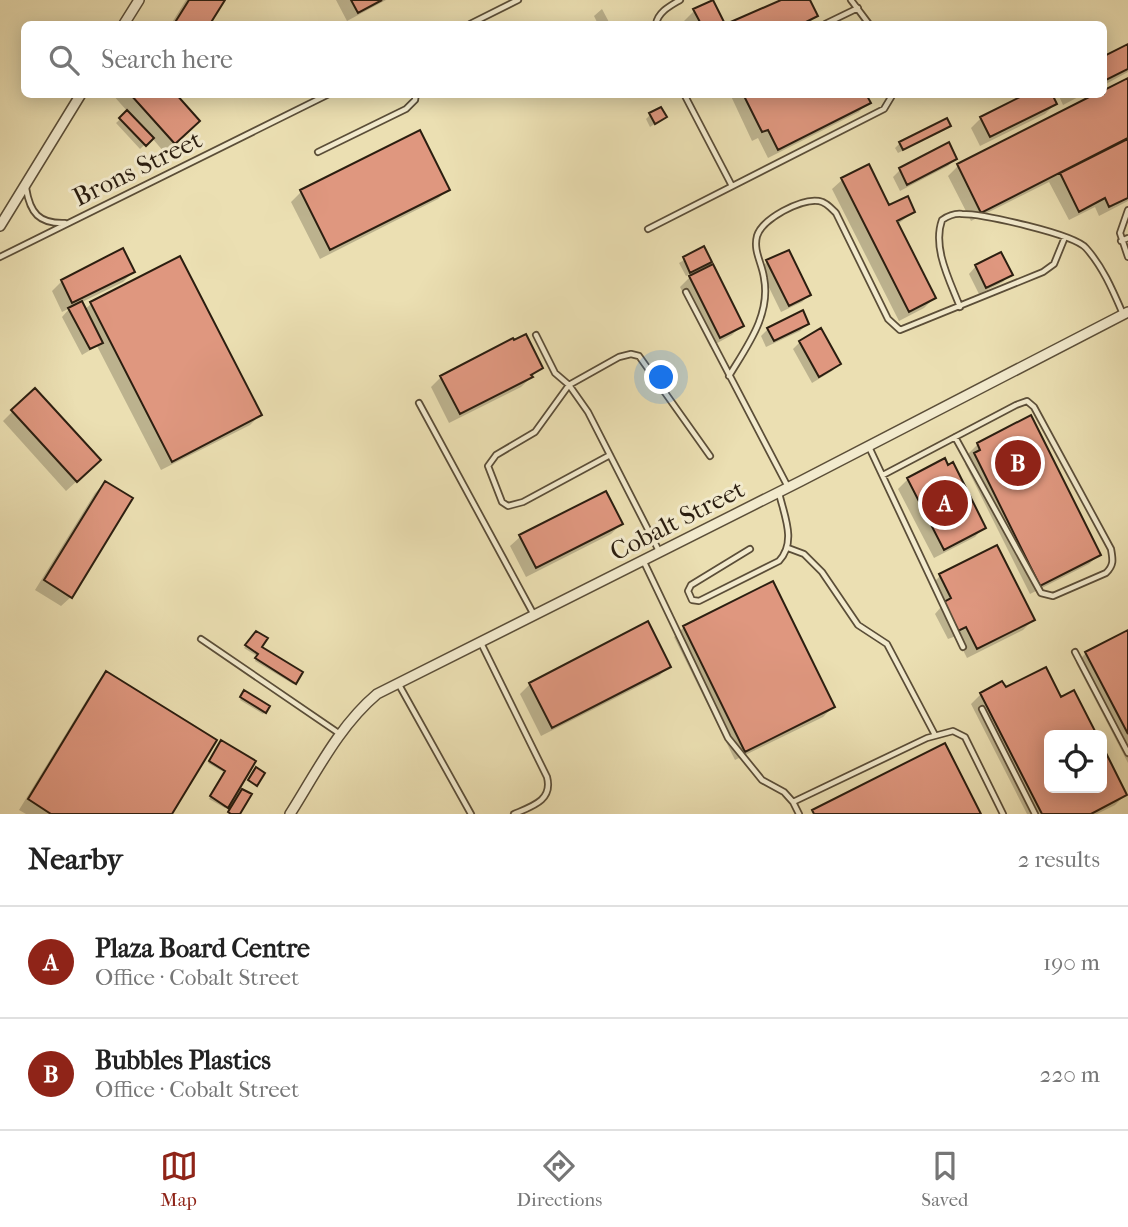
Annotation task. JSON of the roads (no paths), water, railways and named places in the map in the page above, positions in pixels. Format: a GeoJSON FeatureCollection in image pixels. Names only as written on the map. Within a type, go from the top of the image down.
{"type":"FeatureCollection","features":[{"type":"Feature","properties":{"kind":"street"},"geometry":{"type":"LineString","coordinates":[[126,21],[139,0]]}},
{"type":"Feature","properties":{"kind":"street"},"geometry":{"type":"LineString","coordinates":[[0,226],[79,98]]}},
{"type":"Feature","properties":{"kind":"street","name":"Cobalt Street"},"geometry":{"type":"LineString","coordinates":[[290,814],[340,734],[363,706],[377,694],[784,490],[1126,313]]}},
{"type":"Feature","properties":{"kind":"lane"},"geometry":{"type":"LineString","coordinates":[[476,21],[518,0]]}},
{"type":"Feature","properties":{"kind":"lane"},"geometry":{"type":"LineString","coordinates":[[656,21],[666,8],[680,0]]}},
{"type":"Feature","properties":{"kind":"lane"},"geometry":{"type":"LineString","coordinates":[[851,0],[867,21]]}},
{"type":"Feature","properties":{"kind":"lane"},"geometry":{"type":"LineString","coordinates":[[831,21],[859,8]]}},
{"type":"Feature","properties":{"kind":"lane","name":"Brons Street"},"geometry":{"type":"LineString","coordinates":[[0,257],[321,98]]}},
{"type":"Feature","properties":{"kind":"lane"},"geometry":{"type":"LineString","coordinates":[[318,152],[407,109],[415,98]]}},
{"type":"Feature","properties":{"kind":"lane"},"geometry":{"type":"LineString","coordinates":[[686,98],[732,186]]}},
{"type":"Feature","properties":{"kind":"lane"},"geometry":{"type":"LineString","coordinates":[[648,229],[884,108],[890,98]]}},
{"type":"Feature","properties":{"kind":"lane"},"geometry":{"type":"LineString","coordinates":[[25,185],[29,204],[36,215],[51,223],[70,223]]}},
{"type":"Feature","properties":{"kind":"lane"},"geometry":{"type":"LineString","coordinates":[[729,376],[758,328],[763,311],[764,279],[755,250],[762,224],[769,218],[806,202],[819,201],[828,205],[835,213],[888,319],[895,327],[904,330],[1043,272],[1058,257],[1065,237]]}},
{"type":"Feature","properties":{"kind":"lane"},"geometry":{"type":"LineString","coordinates":[[1128,210],[1120,233],[1128,257]]}},
{"type":"Feature","properties":{"kind":"lane"},"geometry":{"type":"LineString","coordinates":[[960,307],[946,271],[938,234],[942,220],[953,214],[971,215],[1065,237],[1085,246],[1126,313]]}},
{"type":"Feature","properties":{"kind":"lane"},"geometry":{"type":"LineString","coordinates":[[1121,241],[1128,238]]}},
{"type":"Feature","properties":{"kind":"lane"},"geometry":{"type":"LineString","coordinates":[[686,292],[784,490],[788,534],[788,548],[779,561],[699,601],[692,600],[688,591],[691,586],[750,549]]}},
{"type":"Feature","properties":{"kind":"lane"},"geometry":{"type":"LineString","coordinates":[[536,335],[555,373],[569,385],[588,412],[659,552]]}},
{"type":"Feature","properties":{"kind":"lane"},"geometry":{"type":"LineString","coordinates":[[610,455],[523,502],[508,506],[502,502],[488,463],[496,455],[535,432],[569,385],[619,357],[631,354],[639,356],[710,457]]}},
{"type":"Feature","properties":{"kind":"lane"},"geometry":{"type":"LineString","coordinates":[[419,402],[534,615]]}},
{"type":"Feature","properties":{"kind":"lane"},"geometry":{"type":"LineString","coordinates":[[883,475],[955,437],[1023,402],[1032,404],[1111,549],[1113,560],[1106,573],[1053,596],[1041,593],[955,437]]}},
{"type":"Feature","properties":{"kind":"lane"},"geometry":{"type":"LineString","coordinates":[[869,446],[963,647]]}},
{"type":"Feature","properties":{"kind":"lane"},"geometry":{"type":"LineString","coordinates":[[788,548],[804,554],[822,572],[858,625],[887,644],[935,735]]}},
{"type":"Feature","properties":{"kind":"lane"},"geometry":{"type":"LineString","coordinates":[[643,560],[728,738],[762,780],[784,792],[799,814]]}},
{"type":"Feature","properties":{"kind":"lane"},"geometry":{"type":"LineString","coordinates":[[201,639],[340,734]]}},
{"type":"Feature","properties":{"kind":"lane"},"geometry":{"type":"LineString","coordinates":[[481,642],[550,785],[549,793],[543,799],[514,814]]}},
{"type":"Feature","properties":{"kind":"lane"},"geometry":{"type":"LineString","coordinates":[[1075,652],[1128,753]]}},
{"type":"Feature","properties":{"kind":"lane"},"geometry":{"type":"LineString","coordinates":[[398,683],[471,814]]}},
{"type":"Feature","properties":{"kind":"lane"},"geometry":{"type":"LineString","coordinates":[[982,709],[1035,814]]}},
{"type":"Feature","properties":{"kind":"lane"},"geometry":{"type":"LineString","coordinates":[[793,802],[935,735],[953,731],[965,737],[1003,814]]}},
{"type":"Feature","properties":{"kind":"place","name":"Bubbles Plastics"},"geometry":{"type":"Point","coordinates":[1018,463]}},
{"type":"Feature","properties":{"kind":"place","name":"Plaza Board Centre"},"geometry":{"type":"Point","coordinates":[945,503]}}]}
